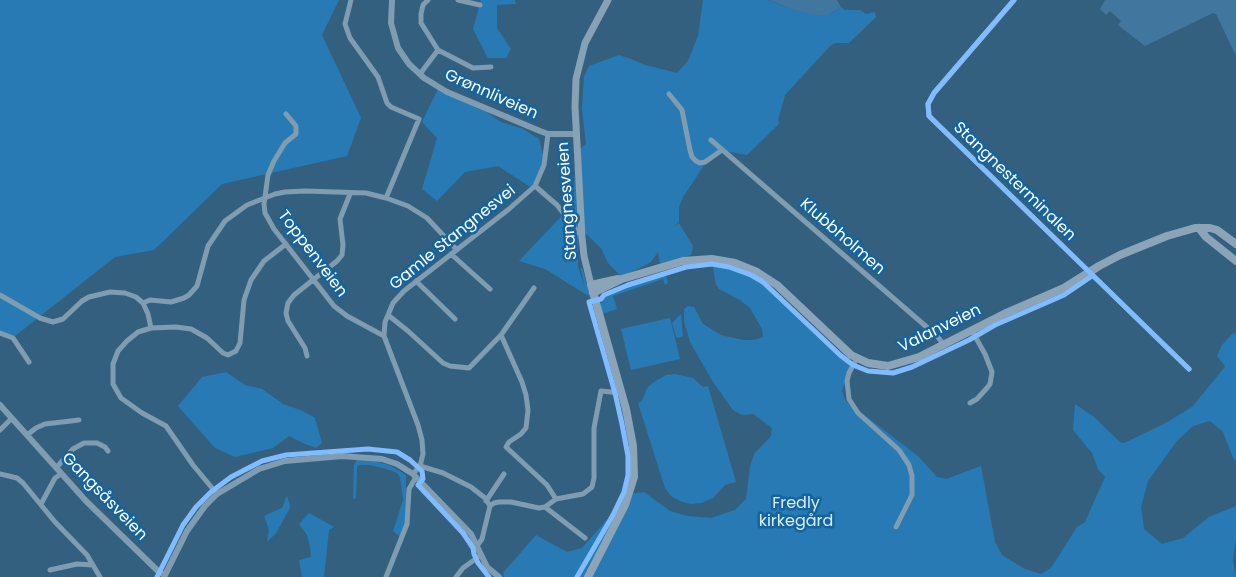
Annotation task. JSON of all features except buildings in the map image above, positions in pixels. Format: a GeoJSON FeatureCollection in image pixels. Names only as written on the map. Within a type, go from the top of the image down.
{"type":"FeatureCollection","features":[{"type":"Feature","properties":{"kind":"main road","name":"Stangnesveien"},"geometry":{"type":"LineString","coordinates":[[584,577],[589,574],[625,505],[634,476],[633,446],[621,393],[592,289],[584,256],[582,237],[575,106],[576,79],[579,59],[585,42],[608,0]]}},
{"type":"Feature","properties":{"kind":"main road","name":"Valanveien"},"geometry":{"type":"LineString","coordinates":[[592,289],[608,280],[622,279],[692,260],[712,259],[735,262],[758,272],[777,285],[845,350],[857,358],[878,365],[898,364],[919,358],[1004,314],[1064,288],[1110,260],[1132,250],[1185,230],[1199,228]]}},
{"type":"Feature","properties":{"kind":"main road"},"geometry":{"type":"LineString","coordinates":[[1199,228],[1217,230],[1236,244]]}},
{"type":"Feature","properties":{"kind":"main road"},"geometry":{"type":"LineString","coordinates":[[1199,228],[1206,237],[1236,262]]}},
{"type":"Feature","properties":{"kind":"street"},"geometry":{"type":"LineString","coordinates":[[351,0],[345,24],[350,38],[378,77],[387,103],[390,107],[419,119],[386,198]]}},
{"type":"Feature","properties":{"kind":"street","name":"Grønnliveien"},"geometry":{"type":"LineString","coordinates":[[392,0],[390,16],[395,39],[405,59],[420,74],[447,92],[548,134],[577,134]]}},
{"type":"Feature","properties":{"kind":"street"},"geometry":{"type":"LineString","coordinates":[[428,0],[423,5],[421,23],[438,50],[473,68],[491,67]]}},
{"type":"Feature","properties":{"kind":"street"},"geometry":{"type":"LineString","coordinates":[[458,0],[480,5]]}},
{"type":"Feature","properties":{"kind":"street","name":"Stangnesterminalen"},"geometry":{"type":"LineString","coordinates":[[1014,0],[934,93],[928,104],[929,116],[1189,369]]}},
{"type":"Feature","properties":{"kind":"street"},"geometry":{"type":"LineString","coordinates":[[420,74],[438,50]]}},
{"type":"Feature","properties":{"kind":"street"},"geometry":{"type":"LineString","coordinates":[[669,94],[682,110],[692,157],[700,163],[705,162],[722,150]]}},
{"type":"Feature","properties":{"kind":"street","name":"Toppenveien"},"geometry":{"type":"LineString","coordinates":[[286,114],[296,126],[296,134],[285,144],[268,175],[264,208],[268,219],[313,280],[340,312],[384,336]]}},
{"type":"Feature","properties":{"kind":"street","name":"Gamle Stangnesvei"},"geometry":{"type":"LineString","coordinates":[[384,336],[385,322],[393,303],[416,281],[535,186],[544,165],[548,134]]}},
{"type":"Feature","properties":{"kind":"street","name":"Klubbholmen"},"geometry":{"type":"LineString","coordinates":[[711,140],[937,336],[944,345]]}},
{"type":"Feature","properties":{"kind":"street"},"geometry":{"type":"LineString","coordinates":[[535,186],[557,206],[582,237]]}},
{"type":"Feature","properties":{"kind":"street"},"geometry":{"type":"LineString","coordinates":[[143,303],[150,300],[171,302],[189,295],[197,286],[208,246],[221,226],[239,210],[275,194],[292,191],[366,193],[386,198],[408,206],[427,218],[457,250]]}},
{"type":"Feature","properties":{"kind":"street"},"geometry":{"type":"LineString","coordinates":[[307,356],[304,345],[291,327],[286,313],[288,303],[291,298],[337,262],[342,255],[343,245],[340,219],[350,194]]}},
{"type":"Feature","properties":{"kind":"street"},"geometry":{"type":"LineString","coordinates":[[217,494],[166,426],[124,401],[115,389],[112,371],[118,352],[134,335],[151,328],[176,327],[191,329],[202,334],[228,355],[236,351],[240,343],[244,300],[250,280],[264,261],[286,244]]}},
{"type":"Feature","properties":{"kind":"street"},"geometry":{"type":"LineString","coordinates":[[451,254],[490,289]]}},
{"type":"Feature","properties":{"kind":"street"},"geometry":{"type":"LineString","coordinates":[[416,281],[455,319]]}},
{"type":"Feature","properties":{"kind":"street"},"geometry":{"type":"LineString","coordinates":[[388,315],[403,326],[443,363],[450,366],[468,368],[501,335],[534,288]]}},
{"type":"Feature","properties":{"kind":"street"},"geometry":{"type":"LineString","coordinates":[[0,295],[40,318],[53,322],[63,319],[89,297],[103,293],[125,293],[136,297],[143,303],[151,328]]}},
{"type":"Feature","properties":{"kind":"street"},"geometry":{"type":"LineString","coordinates":[[970,403],[977,399],[990,384],[992,372],[988,359],[972,331]]}},
{"type":"Feature","properties":{"kind":"street"},"geometry":{"type":"LineString","coordinates":[[0,333],[13,338],[29,362]]}},
{"type":"Feature","properties":{"kind":"street"},"geometry":{"type":"LineString","coordinates":[[501,335],[522,382],[528,410],[526,428],[506,447],[547,485],[556,499]]}},
{"type":"Feature","properties":{"kind":"street"},"geometry":{"type":"LineString","coordinates":[[384,336],[418,425],[423,454],[420,466],[414,475],[409,489],[407,524],[386,577]]}},
{"type":"Feature","properties":{"kind":"street"},"geometry":{"type":"LineString","coordinates":[[857,358],[847,381],[850,399],[858,413],[900,450],[909,465],[912,476],[912,495],[896,527]]}},
{"type":"Feature","properties":{"kind":"street"},"geometry":{"type":"LineString","coordinates":[[488,503],[511,502],[539,508],[545,507],[556,499],[583,494],[592,487],[594,478],[594,428],[601,391],[621,393]]}},
{"type":"Feature","properties":{"kind":"street","name":"Gangsåsveien"},"geometry":{"type":"LineString","coordinates":[[0,405],[58,471],[113,528],[165,576]]}},
{"type":"Feature","properties":{"kind":"street"},"geometry":{"type":"LineString","coordinates":[[0,430],[12,418]]}},
{"type":"Feature","properties":{"kind":"street"},"geometry":{"type":"LineString","coordinates":[[27,435],[36,428],[46,424],[79,420]]}},
{"type":"Feature","properties":{"kind":"street"},"geometry":{"type":"LineString","coordinates":[[41,504],[58,471],[73,449],[84,443],[97,442],[105,447],[108,452]]}},
{"type":"Feature","properties":{"kind":"street"},"geometry":{"type":"LineString","coordinates":[[165,576],[190,526],[205,506],[217,494],[259,469],[285,461],[313,458],[372,457],[389,460],[414,475],[471,534],[487,567],[499,577]]}},
{"type":"Feature","properties":{"kind":"street"},"geometry":{"type":"LineString","coordinates":[[420,466],[472,486],[488,503]]}},
{"type":"Feature","properties":{"kind":"street"},"geometry":{"type":"LineString","coordinates":[[0,474],[17,478],[23,482],[55,522],[87,555],[100,577]]}},
{"type":"Feature","properties":{"kind":"street"},"geometry":{"type":"LineString","coordinates":[[476,546],[482,539],[488,503],[504,474]]}},
{"type":"Feature","properties":{"kind":"street"},"geometry":{"type":"LineString","coordinates":[[545,507],[585,538]]}},
{"type":"Feature","properties":{"kind":"street"},"geometry":{"type":"LineString","coordinates":[[456,577],[481,555]]}},
{"type":"Feature","properties":{"kind":"street"},"geometry":{"type":"LineString","coordinates":[[50,570],[77,564],[93,564]]}},
{"type":"Feature","properties":{"kind":"green space"},"geometry":{"type":"Polygon","coordinates":[[[0,0],[339,0],[322,35],[361,118],[347,156],[222,184],[154,250],[115,257],[15,336],[0,334],[0,0]]]}},
{"type":"Feature","properties":{"kind":"green space"},"geometry":{"type":"Polygon","coordinates":[[[481,0],[515,0],[516,4],[497,5],[497,28],[511,49],[506,58],[488,58],[473,29],[481,0]]]}},
{"type":"Feature","properties":{"kind":"green space"},"geometry":{"type":"Polygon","coordinates":[[[703,0],[768,0],[793,10],[821,15],[832,13],[841,7],[845,10],[860,10],[866,14],[875,12],[876,17],[849,43],[835,43],[830,46],[785,95],[778,120],[779,124],[747,155],[719,150],[711,155],[683,197],[679,207],[679,222],[672,228],[679,223],[693,246],[691,255],[660,264],[658,252],[651,262],[622,277],[608,263],[601,248],[583,231],[580,233],[578,267],[585,288],[580,267],[583,270],[591,300],[587,293],[587,295],[545,269],[519,261],[573,204],[576,152],[586,144],[582,109],[584,77],[589,66],[619,55],[645,65],[677,73],[688,61],[698,36],[703,0]]]}},
{"type":"Feature","properties":{"kind":"green space"},"geometry":{"type":"Polygon","coordinates":[[[438,89],[485,111],[501,122],[523,129],[539,139],[544,159],[535,190],[498,166],[465,172],[437,201],[422,189],[437,138],[422,122],[438,89]]]}},
{"type":"Feature","properties":{"kind":"green space","name":"Fredly kirkegård"},"geometry":{"type":"Polygon","coordinates":[[[715,260],[744,269],[782,299],[822,335],[852,368],[842,391],[845,400],[919,457],[937,477],[946,479],[981,466],[995,542],[1002,555],[1025,569],[1041,574],[1051,568],[1077,527],[1085,522],[1105,477],[1098,469],[1092,453],[1073,430],[1075,404],[1094,417],[1120,442],[1124,443],[1164,424],[1192,407],[1224,368],[1225,366],[1217,356],[1222,345],[1232,334],[1236,333],[1236,460],[1234,460],[1223,432],[1210,421],[1193,426],[1176,442],[1148,481],[1141,507],[1144,529],[1162,544],[1183,538],[1209,517],[1236,506],[1236,538],[1233,562],[1236,577],[504,577],[503,573],[536,535],[567,552],[582,548],[619,506],[627,486],[630,466],[628,444],[618,398],[630,446],[631,466],[628,494],[644,492],[670,511],[687,516],[711,518],[735,510],[746,499],[750,467],[754,454],[771,436],[772,428],[753,414],[742,415],[733,410],[713,382],[690,342],[684,321],[684,309],[688,306],[694,307],[703,324],[721,335],[743,340],[754,340],[763,337],[762,329],[750,308],[740,300],[719,289],[716,285],[713,268],[715,260]]]}},
{"type":"Feature","properties":{"kind":"green space"},"geometry":{"type":"Polygon","coordinates":[[[666,275],[668,283],[665,285],[663,279],[613,296],[617,309],[602,314],[600,305],[605,296],[623,288],[666,275]]]}},
{"type":"Feature","properties":{"kind":"green space"},"geometry":{"type":"Polygon","coordinates":[[[681,314],[683,336],[678,338],[672,323],[681,314]]]}},
{"type":"Feature","properties":{"kind":"green space"},"geometry":{"type":"Polygon","coordinates":[[[670,318],[680,359],[631,370],[621,329],[670,318]]]}},
{"type":"Feature","properties":{"kind":"green space"},"geometry":{"type":"Polygon","coordinates":[[[226,372],[245,385],[262,389],[283,404],[303,411],[315,418],[322,443],[316,448],[289,436],[273,448],[235,457],[215,448],[178,406],[202,377],[226,372]]]}},
{"type":"Feature","properties":{"kind":"green space"},"geometry":{"type":"Polygon","coordinates":[[[675,374],[693,378],[703,387],[708,386],[736,482],[725,485],[713,498],[701,503],[690,504],[680,501],[671,496],[665,488],[638,403],[642,401],[647,388],[654,382],[666,375],[675,374]]]}},
{"type":"Feature","properties":{"kind":"green space"},"geometry":{"type":"Polygon","coordinates":[[[357,460],[374,461],[389,465],[406,475],[406,519],[400,537],[393,531],[403,500],[400,477],[397,473],[390,470],[370,465],[359,465],[357,467],[356,498],[353,499],[354,465],[357,460]]]}},
{"type":"Feature","properties":{"kind":"green space"},"geometry":{"type":"Polygon","coordinates":[[[287,496],[290,508],[276,533],[267,542],[269,530],[264,516],[282,508],[287,496]]]}},
{"type":"Feature","properties":{"kind":"green space"},"geometry":{"type":"Polygon","coordinates":[[[309,513],[334,527],[329,530],[324,577],[302,577],[299,560],[311,557],[307,535],[299,524],[309,513]]]}},
{"type":"Feature","properties":{"kind":"shaded area"},"geometry":{"type":"Polygon","coordinates":[[[769,0],[837,0],[841,7],[828,15],[816,15],[793,10],[769,0]]]}},
{"type":"Feature","properties":{"kind":"shaded area"},"geometry":{"type":"Polygon","coordinates":[[[1105,0],[1236,0],[1236,56],[1216,14],[1213,13],[1145,46],[1118,25],[1121,21],[1110,11],[1106,15],[1100,9],[1105,0]]]}},
{"type":"Feature","properties":{"kind":"cycle path"},"geometry":{"type":"LineString","coordinates":[[1014,0],[934,93],[928,104],[929,116],[1189,369]]}},
{"type":"Feature","properties":{"kind":"cycle path"},"geometry":{"type":"LineString","coordinates":[[577,577],[613,515],[624,492],[628,475],[628,456],[622,424],[589,302],[601,299],[604,295],[628,285],[686,267],[712,264],[729,267],[751,275],[763,282],[853,365],[868,371],[893,373],[912,367],[969,340],[995,325],[1064,295],[1092,276]]}},
{"type":"Feature","properties":{"kind":"cycle path"},"geometry":{"type":"LineString","coordinates":[[157,577],[183,525],[196,507],[211,492],[231,477],[262,461],[286,455],[368,449],[397,452],[422,471],[423,479],[418,485],[463,533],[473,548],[478,563],[489,577]]}}]}
